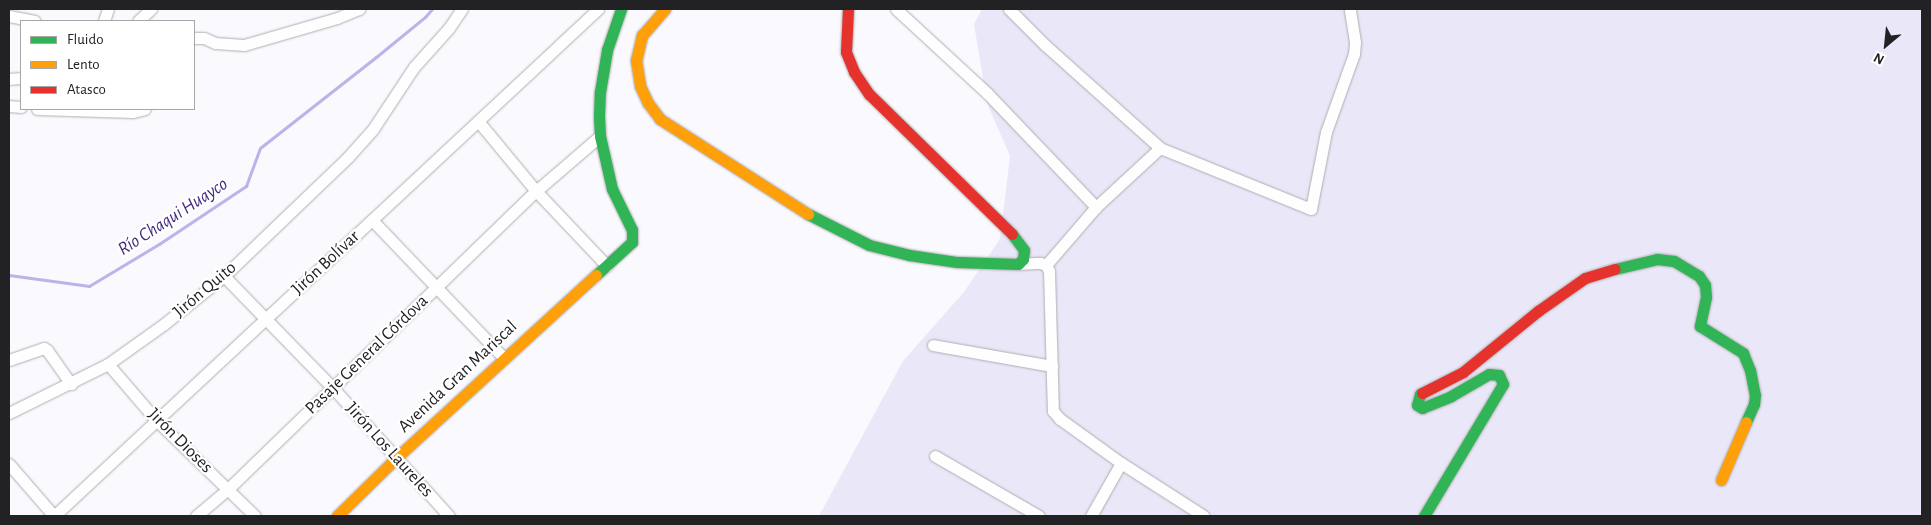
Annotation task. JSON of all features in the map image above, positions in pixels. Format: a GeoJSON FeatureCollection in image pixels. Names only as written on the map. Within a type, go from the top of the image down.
{"type":"FeatureCollection","features":[{"type":"Feature","properties":{"kind":"street"},"geometry":{"type":"LineString","coordinates":[[139,20],[151,9]]}},
{"type":"Feature","properties":{"kind":"street"},"geometry":{"type":"LineString","coordinates":[[195,38],[204,38],[215,43],[244,44],[330,20],[359,9]]}},
{"type":"Feature","properties":{"kind":"street","name":"Jirón Quito"},"geometry":{"type":"LineString","coordinates":[[9,413],[71,384],[108,364],[164,324],[224,276],[348,158],[373,129],[414,67],[449,28],[462,9]]}},
{"type":"Feature","properties":{"kind":"street","name":"Jirón Bolívar"},"geometry":{"type":"LineString","coordinates":[[54,516],[598,9]]}},
{"type":"Feature","properties":{"kind":"street"},"geometry":{"type":"LineString","coordinates":[[600,136],[599,100],[603,70],[613,29],[621,9]]}},
{"type":"Feature","properties":{"kind":"street"},"geometry":{"type":"LineString","coordinates":[[665,9],[642,35],[636,60],[640,86],[648,103],[660,119],[818,220],[869,245],[909,255],[957,262],[1040,263],[1046,265]]}},
{"type":"Feature","properties":{"kind":"street"},"geometry":{"type":"LineString","coordinates":[[848,9],[846,52],[864,87],[902,127],[1014,235],[1024,250],[1023,259],[1018,264]]}},
{"type":"Feature","properties":{"kind":"street"},"geometry":{"type":"LineString","coordinates":[[896,9],[987,93],[1096,207]]}},
{"type":"Feature","properties":{"kind":"street"},"geometry":{"type":"LineString","coordinates":[[1009,9],[1045,46],[1160,148],[1311,209],[1326,132],[1354,54],[1355,42],[1350,9]]}},
{"type":"Feature","properties":{"kind":"street"},"geometry":{"type":"LineString","coordinates":[[9,16],[29,16]]}},
{"type":"Feature","properties":{"kind":"street"},"geometry":{"type":"LineString","coordinates":[[69,110],[133,112],[142,110]]}},
{"type":"Feature","properties":{"kind":"street"},"geometry":{"type":"LineString","coordinates":[[478,120],[536,191],[607,266]]}},
{"type":"Feature","properties":{"kind":"street","name":"Pasaje General Córdova"},"geometry":{"type":"LineString","coordinates":[[196,516],[228,489],[536,191],[600,136]]}},
{"type":"Feature","properties":{"kind":"street","name":"Avenida Gran Mariscal"},"geometry":{"type":"LineString","coordinates":[[337,516],[396,458],[632,242],[634,236],[612,189],[600,136]]}},
{"type":"Feature","properties":{"kind":"street"},"geometry":{"type":"LineString","coordinates":[[1046,265],[1096,207],[1160,148]]}},
{"type":"Feature","properties":{"kind":"street"},"geometry":{"type":"LineString","coordinates":[[372,220],[504,358]]}},
{"type":"Feature","properties":{"kind":"street"},"geometry":{"type":"LineString","coordinates":[[1424,516],[1484,419],[1502,384],[1502,379],[1499,374],[1488,374],[1452,396],[1422,408],[1417,405],[1420,394],[1463,372],[1538,311],[1585,278],[1597,273],[1657,259],[1674,262],[1699,276],[1705,285],[1706,291],[1700,326],[1743,353],[1750,370],[1755,395],[1754,404],[1722,480]]}},
{"type":"Feature","properties":{"kind":"street"},"geometry":{"type":"LineString","coordinates":[[1046,265],[1050,278],[1053,411],[1060,419],[1121,463],[1204,516]]}},
{"type":"Feature","properties":{"kind":"street","name":"Jirón Los Laureles"},"geometry":{"type":"LineString","coordinates":[[224,276],[332,387],[449,516]]}},
{"type":"Feature","properties":{"kind":"street"},"geometry":{"type":"LineString","coordinates":[[933,345],[1052,366]]}},
{"type":"Feature","properties":{"kind":"street"},"geometry":{"type":"LineString","coordinates":[[9,360],[44,348],[71,384]]}},
{"type":"Feature","properties":{"kind":"street","name":"Jirón Dioses"},"geometry":{"type":"LineString","coordinates":[[108,364],[156,420],[255,516]]}},
{"type":"Feature","properties":{"kind":"street"},"geometry":{"type":"LineString","coordinates":[[935,456],[1039,516]]}},
{"type":"Feature","properties":{"kind":"street"},"geometry":{"type":"LineString","coordinates":[[1091,516],[1121,463]]}},
{"type":"Feature","properties":{"kind":"street"},"geometry":{"type":"LineString","coordinates":[[9,464],[54,516]]}},
{"type":"Feature","properties":{"kind":"shaded area"},"geometry":{"type":"Polygon","coordinates":[[[982,9],[1922,9],[1922,516],[819,516],[903,361],[964,292],[1000,239],[1010,156],[987,103],[974,24],[982,9]]]}},
{"type":"Feature","properties":{"kind":"waterway","name":"Río Chaqui Huayco"},"geometry":{"type":"LineString","coordinates":[[9,275],[89,286],[159,244],[246,186],[260,148],[376,57],[425,17],[432,9]]}},
{"type":"Feature","properties":{"kind":"traffic: fast"},"geometry":{"type":"LineString","coordinates":[[596,275],[632,242],[632,230],[612,189],[600,136],[599,116],[600,92],[607,50],[621,9]]}},
{"type":"Feature","properties":{"kind":"traffic: fast"},"geometry":{"type":"LineString","coordinates":[[808,214],[869,245],[909,255],[957,262],[1018,264],[1023,259],[1024,250],[1012,234]]}},
{"type":"Feature","properties":{"kind":"traffic: fast"},"geometry":{"type":"LineString","coordinates":[[1615,269],[1657,259],[1674,261],[1699,276],[1705,285],[1706,297],[1700,326],[1743,353],[1750,370],[1755,395],[1754,404],[1746,422]]}},
{"type":"Feature","properties":{"kind":"traffic: fast"},"geometry":{"type":"LineString","coordinates":[[1422,393],[1417,405],[1422,408],[1451,396],[1489,374],[1499,375],[1503,384],[1424,516]]}},
{"type":"Feature","properties":{"kind":"traffic: slow"},"geometry":{"type":"LineString","coordinates":[[665,9],[642,35],[636,60],[640,86],[648,103],[660,119],[808,214]]}},
{"type":"Feature","properties":{"kind":"traffic: slow"},"geometry":{"type":"LineString","coordinates":[[337,516],[396,458],[596,275]]}},
{"type":"Feature","properties":{"kind":"traffic: slow"},"geometry":{"type":"LineString","coordinates":[[1721,480],[1746,422]]}},
{"type":"Feature","properties":{"kind":"traffic: jam"},"geometry":{"type":"LineString","coordinates":[[848,9],[846,52],[854,72],[869,94],[1012,234]]}},
{"type":"Feature","properties":{"kind":"traffic: jam"},"geometry":{"type":"LineString","coordinates":[[1422,393],[1463,372],[1538,311],[1585,278],[1615,269]]}}]}
